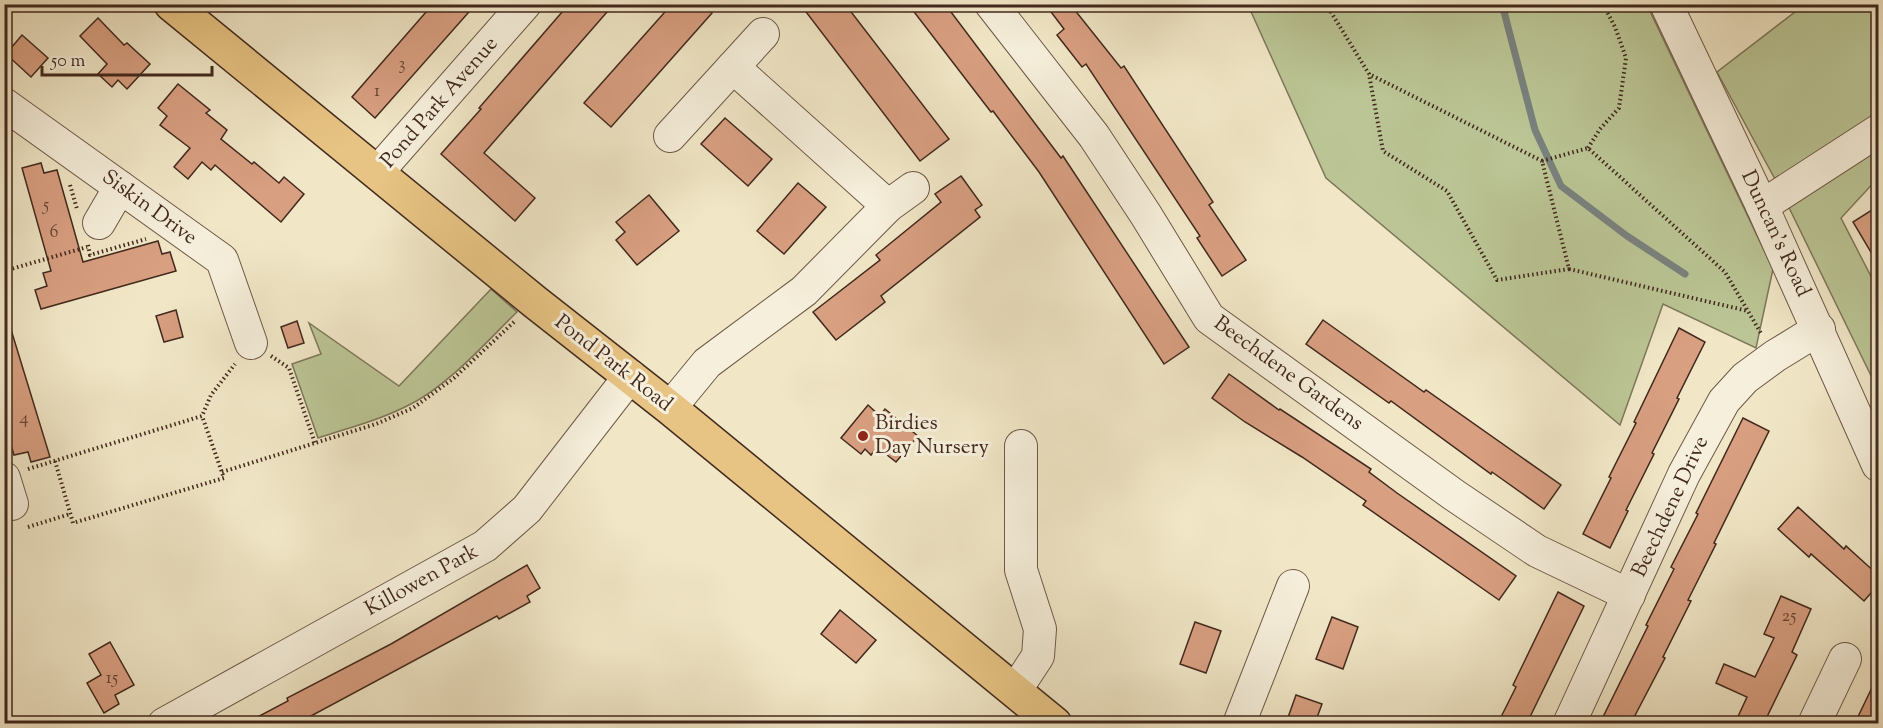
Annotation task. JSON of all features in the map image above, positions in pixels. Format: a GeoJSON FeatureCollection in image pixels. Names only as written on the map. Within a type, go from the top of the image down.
{"type":"FeatureCollection","features":[{"type":"Feature","properties":{"kind":"main road","name":"Pond Park Road"},"geometry":{"type":"LineString","coordinates":[[171,4],[1055,723]]}},
{"type":"Feature","properties":{"kind":"street","name":"Pond Park Avenue"},"geometry":{"type":"LineString","coordinates":[[379,174],[388,160],[525,4]]}},
{"type":"Feature","properties":{"kind":"street","name":"Beechdene Gardens"},"geometry":{"type":"LineString","coordinates":[[991,4],[1094,136],[1209,318],[1454,495],[1537,550],[1629,595]]}},
{"type":"Feature","properties":{"kind":"street","name":"Duncan's Road"},"geometry":{"type":"LineString","coordinates":[[1666,4],[1819,329],[1878,465]]}},
{"type":"Feature","properties":{"kind":"street"},"geometry":{"type":"LineString","coordinates":[[670,136],[763,33]]}},
{"type":"Feature","properties":{"kind":"street"},"geometry":{"type":"LineString","coordinates":[[733,67],[888,206]]}},
{"type":"Feature","properties":{"kind":"street","name":"Siskin Drive"},"geometry":{"type":"LineString","coordinates":[[4,104],[222,260],[251,344]]}},
{"type":"Feature","properties":{"kind":"street"},"geometry":{"type":"LineString","coordinates":[[1762,206],[1878,131]]}},
{"type":"Feature","properties":{"kind":"street"},"geometry":{"type":"LineString","coordinates":[[99,223],[120,187]]}},
{"type":"Feature","properties":{"kind":"street"},"geometry":{"type":"LineString","coordinates":[[670,408],[707,363],[804,291],[888,206],[913,188]]}},
{"type":"Feature","properties":{"kind":"street","name":"Beechdene Drive"},"geometry":{"type":"LineString","coordinates":[[1569,723],[1684,474],[1724,401],[1745,378],[1819,329]]}},
{"type":"Feature","properties":{"kind":"street","name":"Killowen Park"},"geometry":{"type":"LineString","coordinates":[[164,723],[485,546],[527,509],[630,376]]}},
{"type":"Feature","properties":{"kind":"street"},"geometry":{"type":"LineString","coordinates":[[1015,691],[1038,656],[1040,629],[1021,570],[1022,446]]}},
{"type":"Feature","properties":{"kind":"street"},"geometry":{"type":"LineString","coordinates":[[1239,723],[1293,586]]}},
{"type":"Feature","properties":{"kind":"street"},"geometry":{"type":"LineString","coordinates":[[1814,723],[1845,659]]}},
{"type":"Feature","properties":{"kind":"path"},"geometry":{"type":"LineString","coordinates":[[1326,4],[1370,74],[1383,151],[1447,191],[1497,280],[1569,268],[1748,311]]}},
{"type":"Feature","properties":{"kind":"path"},"geometry":{"type":"LineString","coordinates":[[1370,74],[1542,161],[1556,158],[1588,148],[1600,129],[1619,108],[1626,58],[1615,27],[1603,4]]}},
{"type":"Feature","properties":{"kind":"path"},"geometry":{"type":"LineString","coordinates":[[1588,148],[1725,272],[1775,356]]}},
{"type":"Feature","properties":{"kind":"path"},"geometry":{"type":"LineString","coordinates":[[1542,161],[1569,268]]}},
{"type":"Feature","properties":{"kind":"path"},"geometry":{"type":"LineString","coordinates":[[4,271],[88,247],[99,223]]}},
{"type":"Feature","properties":{"kind":"path"},"geometry":{"type":"LineString","coordinates":[[222,472],[376,424],[413,408],[454,378],[536,302]]}},
{"type":"Feature","properties":{"kind":"path"},"geometry":{"type":"LineString","coordinates":[[55,461],[72,523],[224,478],[202,416],[212,395],[251,344],[290,368],[315,443]]}},
{"type":"Feature","properties":{"kind":"path"},"geometry":{"type":"LineString","coordinates":[[70,514],[17,495],[55,461],[202,416]]}},
{"type":"Feature","properties":{"kind":"green space"},"geometry":{"type":"Polygon","coordinates":[[[1248,5],[1647,5],[1773,269],[1756,348],[1663,304],[1620,425],[1326,178],[1248,5]]]}},
{"type":"Feature","properties":{"kind":"green space"},"geometry":{"type":"Polygon","coordinates":[[[1804,5],[1878,5],[1878,178],[1841,218],[1878,290],[1878,390],[1776,181],[1717,72],[1804,5]]]}},
{"type":"Feature","properties":{"kind":"green space"},"geometry":{"type":"Polygon","coordinates":[[[491,289],[517,312],[452,375],[424,397],[409,405],[318,438],[292,364],[321,354],[309,323],[399,386],[491,289]]]}},
{"type":"Feature","properties":{"kind":"building"},"geometry":{"type":"Polygon","coordinates":[[[433,4],[476,4],[375,118],[352,97],[433,4]]]}},
{"type":"Feature","properties":{"kind":"building"},"geometry":{"type":"Polygon","coordinates":[[[569,4],[614,4],[484,153],[535,198],[515,221],[441,154],[569,4]]]}},
{"type":"Feature","properties":{"kind":"building"},"geometry":{"type":"Polygon","coordinates":[[[672,4],[701,4],[712,13],[611,127],[584,103],[672,4]]]}},
{"type":"Feature","properties":{"kind":"building"},"geometry":{"type":"Polygon","coordinates":[[[800,4],[845,4],[949,139],[920,161],[800,4]]]}},
{"type":"Feature","properties":{"kind":"building"},"geometry":{"type":"Polygon","coordinates":[[[908,4],[945,4],[1061,158],[1063,156],[1189,347],[1164,364],[1039,172],[908,4]]]}},
{"type":"Feature","properties":{"kind":"building"},"geometry":{"type":"Polygon","coordinates":[[[1045,4],[1070,4],[1121,68],[1124,66],[1213,202],[1209,205],[1246,260],[1222,276],[1197,238],[1200,236],[1086,64],[1082,67],[1057,35],[1064,29],[1045,4]]]}},
{"type":"Feature","properties":{"kind":"building"},"geometry":{"type":"Polygon","coordinates":[[[98,18],[124,45],[127,43],[150,64],[127,89],[118,80],[112,87],[98,74],[107,64],[80,36],[98,18]]]}},
{"type":"Feature","properties":{"kind":"building"},"geometry":{"type":"Polygon","coordinates":[[[22,35],[48,58],[31,77],[6,54],[22,35]]]}},
{"type":"Feature","properties":{"kind":"building"},"geometry":{"type":"Polygon","coordinates":[[[178,84],[210,110],[206,113],[227,130],[221,139],[279,183],[284,177],[304,194],[281,222],[215,165],[211,170],[202,162],[188,179],[174,167],[190,148],[160,125],[167,116],[158,108],[178,84]]]}},
{"type":"Feature","properties":{"kind":"building"},"geometry":{"type":"Polygon","coordinates":[[[725,118],[772,159],[748,186],[701,144],[725,118]]]}},
{"type":"Feature","properties":{"kind":"building"},"geometry":{"type":"Polygon","coordinates":[[[41,163],[44,173],[57,170],[83,262],[158,241],[162,254],[170,252],[176,271],[41,309],[35,290],[47,286],[43,273],[51,271],[22,168],[41,163]]]}},
{"type":"Feature","properties":{"kind":"building"},"geometry":{"type":"Polygon","coordinates":[[[961,176],[982,205],[975,210],[980,217],[881,296],[885,302],[836,340],[813,312],[880,260],[876,255],[941,202],[935,194],[961,176]]]}},
{"type":"Feature","properties":{"kind":"building"},"geometry":{"type":"Polygon","coordinates":[[[798,183],[826,207],[784,254],[757,231],[798,183]]]}},
{"type":"Feature","properties":{"kind":"building"},"geometry":{"type":"Polygon","coordinates":[[[649,195],[679,231],[637,265],[616,240],[625,232],[616,222],[649,195]]]}},
{"type":"Feature","properties":{"kind":"building"},"geometry":{"type":"Polygon","coordinates":[[[1878,206],[1878,264],[1853,222],[1878,206]]]}},
{"type":"Feature","properties":{"kind":"building"},"geometry":{"type":"Polygon","coordinates":[[[176,310],[183,337],[164,342],[156,316],[176,310]]]}},
{"type":"Feature","properties":{"kind":"building"},"geometry":{"type":"Polygon","coordinates":[[[1323,320],[1561,485],[1544,509],[1306,344],[1323,320]]]}},
{"type":"Feature","properties":{"kind":"building"},"geometry":{"type":"Polygon","coordinates":[[[297,321],[304,343],[288,348],[281,327],[297,321]]]}},
{"type":"Feature","properties":{"kind":"building"},"geometry":{"type":"Polygon","coordinates":[[[9,323],[50,457],[31,462],[28,452],[14,455],[4,422],[4,324],[9,323]]]}},
{"type":"Feature","properties":{"kind":"building"},"geometry":{"type":"Polygon","coordinates":[[[1679,328],[1705,342],[1677,398],[1679,399],[1652,453],[1654,454],[1610,548],[1583,534],[1679,328]]]}},
{"type":"Feature","properties":{"kind":"building"},"geometry":{"type":"Polygon","coordinates":[[[1229,374],[1279,410],[1371,469],[1369,472],[1397,493],[1516,576],[1499,600],[1363,505],[1366,501],[1212,398],[1229,374]]]}},
{"type":"Feature","properties":{"kind":"building","name":"Birdies Day Nursery"},"geometry":{"type":"Polygon","coordinates":[[[868,405],[880,416],[885,409],[918,436],[896,462],[877,447],[871,455],[865,449],[861,454],[841,438],[868,405]]]}},
{"type":"Feature","properties":{"kind":"building"},"geometry":{"type":"Polygon","coordinates":[[[1743,418],[1769,431],[1714,543],[1716,544],[1688,600],[1691,601],[1663,657],[1665,658],[1631,723],[1600,723],[1648,626],[1646,625],[1674,569],[1671,567],[1743,418]]]}},
{"type":"Feature","properties":{"kind":"building"},"geometry":{"type":"Polygon","coordinates":[[[1798,507],[1844,549],[1846,546],[1878,575],[1878,585],[1864,601],[1811,554],[1809,557],[1778,529],[1798,507]]]}},
{"type":"Feature","properties":{"kind":"building"},"geometry":{"type":"Polygon","coordinates":[[[527,565],[540,588],[527,596],[530,602],[499,619],[497,616],[298,723],[246,723],[288,701],[287,698],[391,644],[527,565]]]}},
{"type":"Feature","properties":{"kind":"building"},"geometry":{"type":"Polygon","coordinates":[[[1558,592],[1584,606],[1527,723],[1498,723],[1516,687],[1513,685],[1558,592]]]}},
{"type":"Feature","properties":{"kind":"building"},"geometry":{"type":"Polygon","coordinates":[[[1781,596],[1811,609],[1792,652],[1797,655],[1764,723],[1735,723],[1747,697],[1716,683],[1724,664],[1755,677],[1774,638],[1764,634],[1781,596]]]}},
{"type":"Feature","properties":{"kind":"building"},"geometry":{"type":"Polygon","coordinates":[[[840,610],[876,640],[856,663],[821,634],[840,610]]]}},
{"type":"Feature","properties":{"kind":"building"},"geometry":{"type":"Polygon","coordinates":[[[1332,617],[1358,627],[1343,669],[1316,659],[1332,617]]]}},
{"type":"Feature","properties":{"kind":"building"},"geometry":{"type":"Polygon","coordinates":[[[1195,622],[1221,631],[1206,673],[1180,664],[1195,622]]]}},
{"type":"Feature","properties":{"kind":"building"},"geometry":{"type":"Polygon","coordinates":[[[110,642],[134,685],[115,695],[119,704],[104,713],[87,683],[101,675],[89,654],[110,642]]]}},
{"type":"Feature","properties":{"kind":"building"},"geometry":{"type":"Polygon","coordinates":[[[1878,675],[1878,723],[1855,723],[1878,675]]]}},
{"type":"Feature","properties":{"kind":"building"},"geometry":{"type":"Polygon","coordinates":[[[1296,695],[1322,704],[1315,723],[1286,723],[1296,695]]]}},
{"type":"Feature","properties":{"kind":"waterway"},"geometry":{"type":"LineString","coordinates":[[1502,4],[1535,130],[1561,186],[1627,236],[1685,274]]}},
{"type":"Feature","properties":{"kind":"place","name":"Birdies Day Nursery"},"geometry":{"type":"Point","coordinates":[863,436]}}]}
